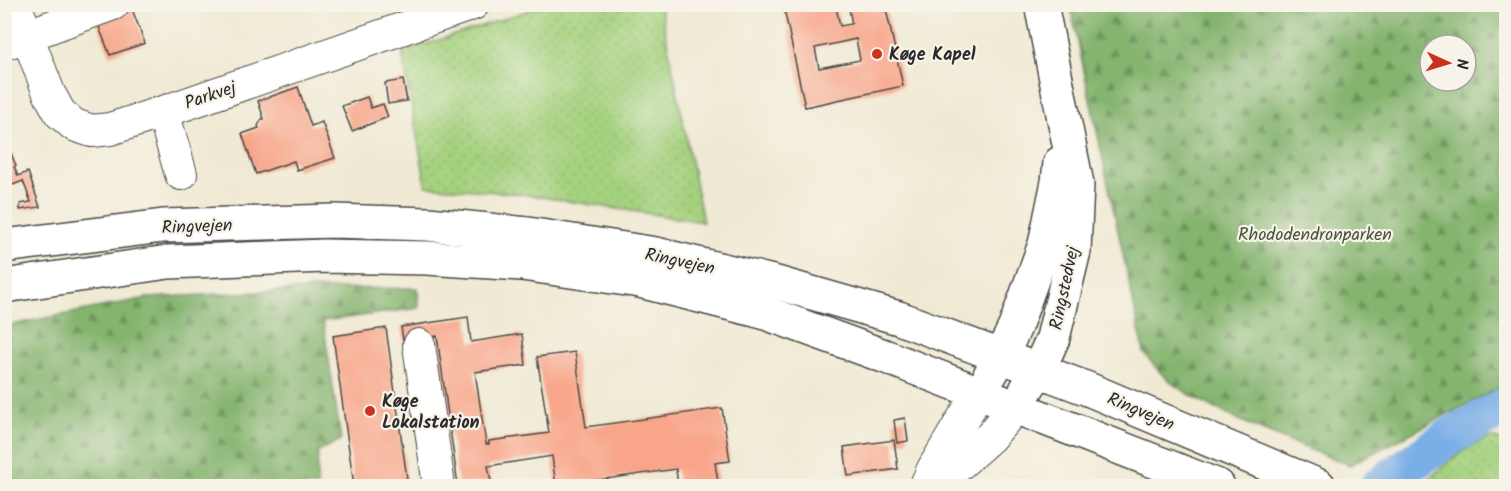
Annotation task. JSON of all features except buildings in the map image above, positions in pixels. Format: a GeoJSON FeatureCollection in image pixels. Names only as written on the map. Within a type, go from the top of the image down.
{"type":"FeatureCollection","features":[{"type":"Feature","properties":{"kind":"main road","name":"Ringstedvej"},"geometry":{"type":"LineString","coordinates":[[1016,407],[1038,371],[1053,338],[1074,251],[1077,184],[1041,4]]}},
{"type":"Feature","properties":{"kind":"main road","name":"Ringstedvej"},"geometry":{"type":"LineString","coordinates":[[979,392],[1001,356],[1015,327],[1045,244],[1058,182],[1064,126]]}},
{"type":"Feature","properties":{"kind":"main road","name":"Ringvejen"},"geometry":{"type":"LineString","coordinates":[[4,246],[163,226],[334,221],[428,224],[528,234],[656,254],[777,283],[899,318],[1141,411],[1319,486]]}},
{"type":"Feature","properties":{"kind":"main road","name":"Ringvejen"},"geometry":{"type":"LineString","coordinates":[[4,286],[168,262],[324,256],[427,258],[522,264],[640,282],[763,312],[979,392],[1218,486]]}},
{"type":"Feature","properties":{"kind":"street","name":"Parkvej"},"geometry":{"type":"LineString","coordinates":[[15,4],[15,40],[60,113],[74,124],[92,131],[110,129],[163,112],[456,7]]}},
{"type":"Feature","properties":{"kind":"street"},"geometry":{"type":"LineString","coordinates":[[15,40],[113,4]]}},
{"type":"Feature","properties":{"kind":"street"},"geometry":{"type":"LineString","coordinates":[[163,112],[181,174]]}},
{"type":"Feature","properties":{"kind":"street"},"geometry":{"type":"LineString","coordinates":[[419,345],[439,486]]}},
{"type":"Feature","properties":{"kind":"street"},"geometry":{"type":"LineString","coordinates":[[926,486],[933,469],[979,392]]}},
{"type":"Feature","properties":{"kind":"street"},"geometry":{"type":"LineString","coordinates":[[935,486],[990,436],[1016,407]]}},
{"type":"Feature","properties":{"kind":"green space"},"geometry":{"type":"Polygon","coordinates":[[[545,5],[660,5],[703,222],[522,194],[426,186],[402,52],[545,5]]]}},
{"type":"Feature","properties":{"kind":"green space","name":"Rhododendronparken"},"geometry":{"type":"Polygon","coordinates":[[[1070,5],[1506,5],[1506,384],[1350,465],[1233,417],[1178,387],[1157,369],[1144,353],[1070,5]]]}},
{"type":"Feature","properties":{"kind":"green space"},"geometry":{"type":"Polygon","coordinates":[[[418,288],[419,308],[323,321],[341,440],[318,451],[317,486],[9,486],[4,464],[5,326],[147,298],[316,289],[418,288]]]}},
{"type":"Feature","properties":{"kind":"green space"},"geometry":{"type":"Polygon","coordinates":[[[1490,438],[1506,442],[1506,486],[1422,486],[1453,458],[1490,438]]]}},
{"type":"Feature","properties":{"kind":"waterway"},"geometry":{"type":"LineString","coordinates":[[1379,486],[1449,437],[1506,406]]}},
{"type":"Feature","properties":{"kind":"place","name":"Køge Kapel"},"geometry":{"type":"Point","coordinates":[877,54]}},
{"type":"Feature","properties":{"kind":"place","name":"Køge Lokalstation"},"geometry":{"type":"Point","coordinates":[370,411]}}]}
